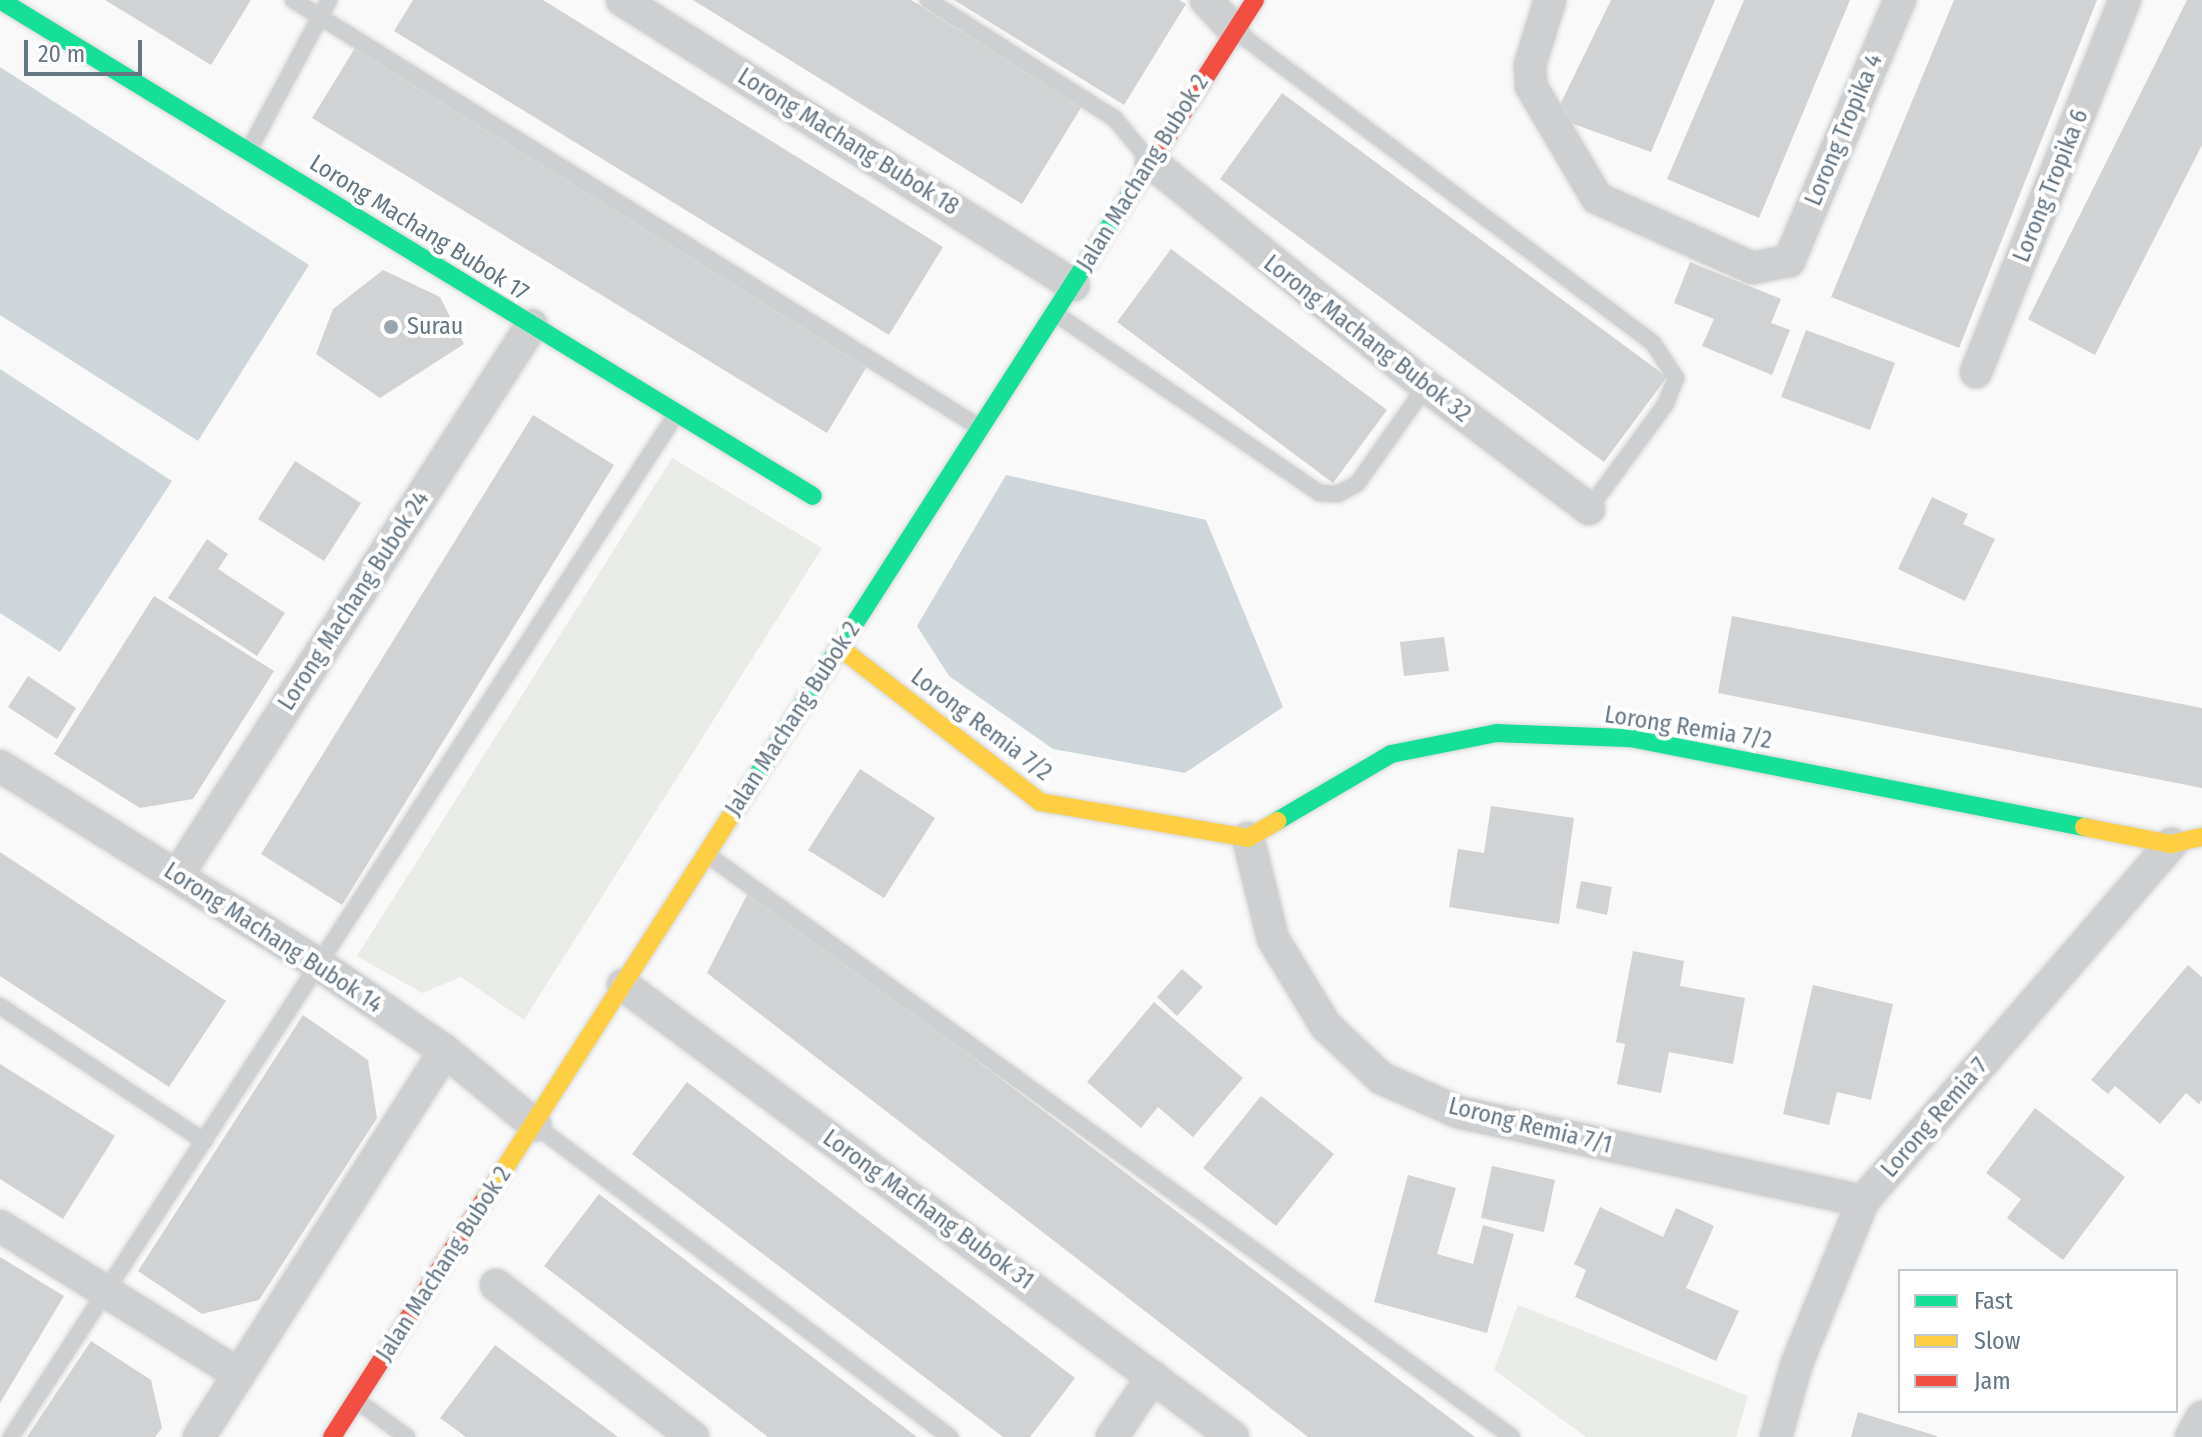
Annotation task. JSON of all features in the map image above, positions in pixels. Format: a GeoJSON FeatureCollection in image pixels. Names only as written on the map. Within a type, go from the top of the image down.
{"type":"FeatureCollection","features":[{"type":"Feature","properties":{"kind":"street","name":"Lorong Machang Bubok 17"},"geometry":{"type":"LineString","coordinates":[[0,0],[813,496]]}},
{"type":"Feature","properties":{"kind":"street","name":"Lorong Machang Bubok 18"},"geometry":{"type":"LineString","coordinates":[[622,0],[1073,285]]}},
{"type":"Feature","properties":{"kind":"street"},"geometry":{"type":"LineString","coordinates":[[1206,0],[1233,29]]}},
{"type":"Feature","properties":{"kind":"street","name":"Jalan Machang Bubok 2"},"geometry":{"type":"LineString","coordinates":[[332,1437],[1073,285],[1233,29],[1255,0]]}},
{"type":"Feature","properties":{"kind":"street","name":"Lorong Tropika 4"},"geometry":{"type":"LineString","coordinates":[[1550,0],[1530,65],[1531,86],[1597,198],[1752,268],[1789,261],[1900,0]]}},
{"type":"Feature","properties":{"kind":"street","name":"Lorong Tropika 6"},"geometry":{"type":"LineString","coordinates":[[1976,372],[2125,0]]}},
{"type":"Feature","properties":{"kind":"street","name":"Lorong Machang Bubok 32"},"geometry":{"type":"LineString","coordinates":[[1151,162],[1426,386],[1589,509]]}},
{"type":"Feature","properties":{"kind":"street","name":"Lorong Machang Bubok 24"},"geometry":{"type":"LineString","coordinates":[[177,876],[532,325]]}},
{"type":"Feature","properties":{"kind":"street","name":"Lorong Remia 7/2"},"geometry":{"type":"LineString","coordinates":[[839,647],[1040,802],[1248,838],[1391,754],[1497,733],[1630,738],[2187,841]]}},
{"type":"Feature","properties":{"kind":"street","name":"Lorong Machang Bubok 14"},"geometry":{"type":"LineString","coordinates":[[0,766],[318,964],[445,1051],[535,1125]]}},
{"type":"Feature","properties":{"kind":"street","name":"Lorong Remia 7/1"},"geometry":{"type":"LineString","coordinates":[[1248,838],[1273,939],[1326,1026],[1381,1078],[1458,1112],[1863,1201]]}},
{"type":"Feature","properties":{"kind":"street","name":"Lorong Remia 7"},"geometry":{"type":"LineString","coordinates":[[1776,1437],[1797,1363],[1863,1201],[2187,841]]}},
{"type":"Feature","properties":{"kind":"street","name":"Lorong Machang Bubok 31"},"geometry":{"type":"LineString","coordinates":[[623,985],[1233,1437]]}},
{"type":"Feature","properties":{"kind":"street"},"geometry":{"type":"LineString","coordinates":[[199,1437],[445,1051]]}},
{"type":"Feature","properties":{"kind":"street"},"geometry":{"type":"LineString","coordinates":[[0,1226],[239,1374]]}},
{"type":"Feature","properties":{"kind":"street"},"geometry":{"type":"LineString","coordinates":[[496,1285],[693,1437]]}},
{"type":"Feature","properties":{"kind":"street"},"geometry":{"type":"LineString","coordinates":[[1112,1437],[1153,1376]]}},
{"type":"Feature","properties":{"kind":"street"},"geometry":{"type":"LineString","coordinates":[[2191,1437],[2202,1417]]}},
{"type":"Feature","properties":{"kind":"lane"},"geometry":{"type":"LineString","coordinates":[[293,0],[980,428]]}},
{"type":"Feature","properties":{"kind":"lane"},"geometry":{"type":"LineString","coordinates":[[248,151],[329,0]]}},
{"type":"Feature","properties":{"kind":"lane"},"geometry":{"type":"LineString","coordinates":[[928,0],[1114,118],[1151,162]]}},
{"type":"Feature","properties":{"kind":"lane"},"geometry":{"type":"LineString","coordinates":[[1233,29],[1653,343],[1676,378],[1665,405],[1589,509]]}},
{"type":"Feature","properties":{"kind":"lane"},"geometry":{"type":"LineString","coordinates":[[1054,313],[1319,493],[1338,494],[1357,484],[1426,386]]}},
{"type":"Feature","properties":{"kind":"lane"},"geometry":{"type":"LineString","coordinates":[[11,1437],[677,413]]}},
{"type":"Feature","properties":{"kind":"lane"},"geometry":{"type":"LineString","coordinates":[[706,854],[1512,1437]]}},
{"type":"Feature","properties":{"kind":"lane"},"geometry":{"type":"LineString","coordinates":[[0,1006],[204,1141]]}},
{"type":"Feature","properties":{"kind":"lane"},"geometry":{"type":"LineString","coordinates":[[535,1125],[950,1437]]}},
{"type":"Feature","properties":{"kind":"lane"},"geometry":{"type":"LineString","coordinates":[[356,1400],[407,1437]]}},
{"type":"Feature","properties":{"kind":"shaded area"},"geometry":{"type":"Polygon","coordinates":[[[0,67],[309,265],[198,441],[0,315],[0,67]]]}},
{"type":"Feature","properties":{"kind":"shaded area"},"geometry":{"type":"Polygon","coordinates":[[[0,369],[172,481],[60,652],[0,613],[0,369]]]}},
{"type":"Feature","properties":{"kind":"shaded area"},"geometry":{"type":"Polygon","coordinates":[[[672,458],[822,548],[524,1020],[461,977],[422,993],[357,956],[672,458]]]}},
{"type":"Feature","properties":{"kind":"shaded area"},"geometry":{"type":"Polygon","coordinates":[[[1006,475],[1206,520],[1283,707],[1185,773],[1053,749],[949,676],[917,626],[1006,475]]]}},
{"type":"Feature","properties":{"kind":"shaded area"},"geometry":{"type":"Polygon","coordinates":[[[1518,1305],[1748,1396],[1736,1437],[1586,1437],[1494,1370],[1518,1305]]]}},
{"type":"Feature","properties":{"kind":"building"},"geometry":{"type":"Polygon","coordinates":[[[105,0],[251,0],[211,65],[105,0]]]}},
{"type":"Feature","properties":{"kind":"building"},"geometry":{"type":"Polygon","coordinates":[[[413,0],[543,0],[943,247],[889,335],[394,31],[413,0]]]}},
{"type":"Feature","properties":{"kind":"building"},"geometry":{"type":"Polygon","coordinates":[[[693,0],[911,0],[1082,106],[1022,204],[693,0]]]}},
{"type":"Feature","properties":{"kind":"building"},"geometry":{"type":"Polygon","coordinates":[[[954,0],[1179,0],[1186,4],[1124,105],[954,0]]]}},
{"type":"Feature","properties":{"kind":"building"},"geometry":{"type":"Polygon","coordinates":[[[1611,0],[1715,0],[1651,152],[1554,117],[1611,0]]]}},
{"type":"Feature","properties":{"kind":"building"},"geometry":{"type":"Polygon","coordinates":[[[1744,0],[1850,0],[1759,218],[1667,179],[1744,0]]]}},
{"type":"Feature","properties":{"kind":"building"},"geometry":{"type":"Polygon","coordinates":[[[1954,0],[2097,0],[1959,348],[1831,297],[1954,0]]]}},
{"type":"Feature","properties":{"kind":"building"},"geometry":{"type":"Polygon","coordinates":[[[2187,0],[2202,0],[2202,145],[2095,355],[2028,319],[2187,0]]]}},
{"type":"Feature","properties":{"kind":"building"},"geometry":{"type":"Polygon","coordinates":[[[355,48],[869,363],[827,433],[312,118],[355,48]]]}},
{"type":"Feature","properties":{"kind":"building"},"geometry":{"type":"Polygon","coordinates":[[[1282,93],[1667,377],[1604,462],[1220,179],[1282,93]]]}},
{"type":"Feature","properties":{"kind":"building"},"geometry":{"type":"Polygon","coordinates":[[[1171,249],[1387,410],[1333,483],[1117,322],[1171,249]]]}},
{"type":"Feature","properties":{"kind":"building"},"geometry":{"type":"Polygon","coordinates":[[[1690,262],[1781,299],[1771,323],[1790,330],[1772,375],[1702,346],[1714,319],[1674,303],[1690,262]]]}},
{"type":"Feature","properties":{"kind":"building","name":"Surau"},"geometry":{"type":"Polygon","coordinates":[[[383,270],[440,297],[464,344],[380,398],[316,354],[333,309],[383,270]]]}},
{"type":"Feature","properties":{"kind":"building"},"geometry":{"type":"Polygon","coordinates":[[[1806,330],[1895,363],[1870,430],[1781,397],[1806,330]]]}},
{"type":"Feature","properties":{"kind":"building"},"geometry":{"type":"Polygon","coordinates":[[[533,415],[614,465],[342,905],[261,854],[533,415]]]}},
{"type":"Feature","properties":{"kind":"building"},"geometry":{"type":"Polygon","coordinates":[[[295,461],[361,503],[324,561],[258,519],[295,461]]]}},
{"type":"Feature","properties":{"kind":"building"},"geometry":{"type":"Polygon","coordinates":[[[1932,497],[1968,514],[1963,524],[1995,539],[1965,601],[1898,569],[1932,497]]]}},
{"type":"Feature","properties":{"kind":"building"},"geometry":{"type":"Polygon","coordinates":[[[207,539],[228,554],[218,569],[285,613],[257,656],[168,598],[207,539]]]}},
{"type":"Feature","properties":{"kind":"building"},"geometry":{"type":"Polygon","coordinates":[[[154,596],[274,671],[193,799],[140,808],[54,754],[154,596]]]}},
{"type":"Feature","properties":{"kind":"building"},"geometry":{"type":"Polygon","coordinates":[[[1732,616],[2202,708],[2202,788],[1718,693],[1732,616]]]}},
{"type":"Feature","properties":{"kind":"building"},"geometry":{"type":"Polygon","coordinates":[[[1444,637],[1449,671],[1404,676],[1400,642],[1444,637]]]}},
{"type":"Feature","properties":{"kind":"building"},"geometry":{"type":"Polygon","coordinates":[[[28,676],[76,708],[57,739],[8,707],[28,676]]]}},
{"type":"Feature","properties":{"kind":"building"},"geometry":{"type":"Polygon","coordinates":[[[860,769],[935,818],[884,898],[808,850],[860,769]]]}},
{"type":"Feature","properties":{"kind":"building"},"geometry":{"type":"Polygon","coordinates":[[[1491,806],[1574,818],[1559,924],[1449,907],[1458,849],[1484,853],[1491,806]]]}},
{"type":"Feature","properties":{"kind":"building"},"geometry":{"type":"Polygon","coordinates":[[[0,852],[226,1001],[169,1087],[0,976],[0,852]]]}},
{"type":"Feature","properties":{"kind":"building"},"geometry":{"type":"Polygon","coordinates":[[[1581,881],[1612,887],[1607,915],[1576,908],[1581,881]]]}},
{"type":"Feature","properties":{"kind":"building"},"geometry":{"type":"Polygon","coordinates":[[[750,889],[1475,1437],[1308,1437],[707,973],[750,889]]]}},
{"type":"Feature","properties":{"kind":"building"},"geometry":{"type":"Polygon","coordinates":[[[1633,951],[1684,961],[1680,986],[1745,998],[1733,1064],[1669,1052],[1661,1093],[1617,1084],[1625,1044],[1616,1042],[1633,951]]]}},
{"type":"Feature","properties":{"kind":"building"},"geometry":{"type":"Polygon","coordinates":[[[2188,965],[2202,977],[2202,1100],[2199,1104],[2186,1093],[2160,1124],[2115,1086],[2108,1094],[2091,1080],[2188,965]]]}},
{"type":"Feature","properties":{"kind":"building"},"geometry":{"type":"Polygon","coordinates":[[[1182,969],[1203,987],[1177,1016],[1157,997],[1182,969]]]}},
{"type":"Feature","properties":{"kind":"building"},"geometry":{"type":"Polygon","coordinates":[[[1813,985],[1893,1004],[1871,1100],[1837,1092],[1829,1125],[1783,1114],[1813,985]]]}},
{"type":"Feature","properties":{"kind":"building"},"geometry":{"type":"Polygon","coordinates":[[[1154,1002],[1243,1078],[1193,1137],[1158,1107],[1141,1128],[1087,1082],[1154,1002]]]}},
{"type":"Feature","properties":{"kind":"building"},"geometry":{"type":"Polygon","coordinates":[[[303,1015],[368,1060],[377,1118],[259,1300],[202,1314],[138,1271],[303,1015]]]}},
{"type":"Feature","properties":{"kind":"building"},"geometry":{"type":"Polygon","coordinates":[[[0,1064],[115,1136],[63,1219],[0,1179],[0,1064]]]}},
{"type":"Feature","properties":{"kind":"building"},"geometry":{"type":"Polygon","coordinates":[[[687,1082],[1075,1378],[1030,1437],[1003,1437],[632,1154],[687,1082]]]}},
{"type":"Feature","properties":{"kind":"building"},"geometry":{"type":"Polygon","coordinates":[[[1261,1096],[1334,1154],[1276,1226],[1203,1168],[1261,1096]]]}},
{"type":"Feature","properties":{"kind":"building"},"geometry":{"type":"Polygon","coordinates":[[[2035,1108],[2125,1177],[2063,1260],[2007,1218],[2021,1199],[1986,1173],[2035,1108]]]}},
{"type":"Feature","properties":{"kind":"building"},"geometry":{"type":"Polygon","coordinates":[[[1492,1166],[1555,1180],[1544,1232],[1481,1218],[1492,1166]]]}},
{"type":"Feature","properties":{"kind":"building"},"geometry":{"type":"Polygon","coordinates":[[[1408,1175],[1456,1188],[1437,1254],[1473,1264],[1483,1225],[1514,1234],[1487,1333],[1374,1302],[1408,1175]]]}},
{"type":"Feature","properties":{"kind":"building"},"geometry":{"type":"Polygon","coordinates":[[[599,1194],[917,1437],[768,1437],[544,1266],[599,1194]]]}},
{"type":"Feature","properties":{"kind":"building"},"geometry":{"type":"Polygon","coordinates":[[[1600,1207],[1663,1237],[1676,1208],[1714,1226],[1686,1288],[1739,1311],[1716,1361],[1575,1297],[1586,1270],[1574,1264],[1600,1207]]]}},
{"type":"Feature","properties":{"kind":"building"},"geometry":{"type":"Polygon","coordinates":[[[0,1257],[64,1296],[0,1403],[0,1257]]]}},
{"type":"Feature","properties":{"kind":"building"},"geometry":{"type":"Polygon","coordinates":[[[91,1341],[151,1380],[162,1428],[155,1437],[27,1437],[91,1341]]]}},
{"type":"Feature","properties":{"kind":"building"},"geometry":{"type":"Polygon","coordinates":[[[495,1345],[618,1437],[466,1437],[440,1418],[495,1345]]]}},
{"type":"Feature","properties":{"kind":"building"},"geometry":{"type":"Polygon","coordinates":[[[1858,1412],[1937,1436],[1937,1437],[1851,1437],[1858,1412]]]}},
{"type":"Feature","properties":{"kind":"traffic: fast"},"geometry":{"type":"LineString","coordinates":[[0,0],[813,496]]}},
{"type":"Feature","properties":{"kind":"traffic: fast"},"geometry":{"type":"LineString","coordinates":[[733,813],[1153,159]]}},
{"type":"Feature","properties":{"kind":"traffic: fast"},"geometry":{"type":"LineString","coordinates":[[1277,821],[1391,754],[1497,733],[1630,738],[2084,827]]}},
{"type":"Feature","properties":{"kind":"traffic: slow"},"geometry":{"type":"LineString","coordinates":[[839,647],[1040,802],[1248,838],[1277,821]]}},
{"type":"Feature","properties":{"kind":"traffic: slow"},"geometry":{"type":"LineString","coordinates":[[483,1202],[733,813]]}},
{"type":"Feature","properties":{"kind":"traffic: slow"},"geometry":{"type":"LineString","coordinates":[[2084,827],[2171,844],[2202,837]]}},
{"type":"Feature","properties":{"kind":"traffic: jam"},"geometry":{"type":"LineString","coordinates":[[1153,159],[1255,0]]}},
{"type":"Feature","properties":{"kind":"traffic: jam"},"geometry":{"type":"LineString","coordinates":[[332,1437],[483,1202]]}},
{"type":"Feature","properties":{"kind":"place","name":"Surau"},"geometry":{"type":"Point","coordinates":[391,327]}}]}
